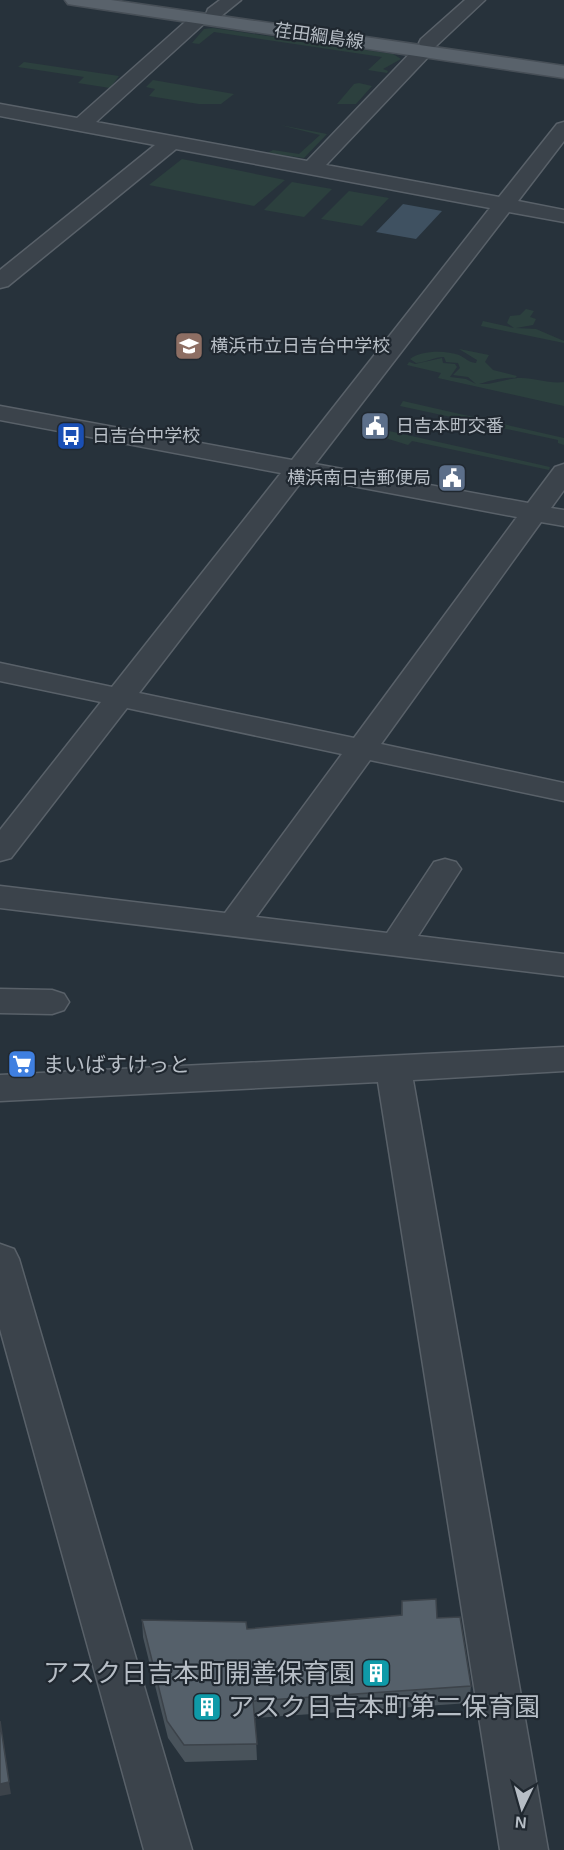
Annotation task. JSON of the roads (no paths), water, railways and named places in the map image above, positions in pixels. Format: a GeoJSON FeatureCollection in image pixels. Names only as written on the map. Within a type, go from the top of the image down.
{"type":"FeatureCollection","features":[{"type":"Feature","properties":{"kind":"main road","name":"荏田綱島線"},"geometry":{"type":"LineString","coordinates":[[74,0],[425,47],[564,63]]}},
{"type":"Feature","properties":{"kind":"main road","name":"荏田綱島線"},"geometry":{"type":"LineString","coordinates":[[122,0],[207,16]]}},
{"type":"Feature","properties":{"kind":"main road","name":"荏田綱島線"},"geometry":{"type":"LineString","coordinates":[[425,47],[564,72]]}},
{"type":"Feature","properties":{"kind":"street"},"geometry":{"type":"LineString","coordinates":[[81,125],[207,16],[232,0]]}},
{"type":"Feature","properties":{"kind":"street"},"geometry":{"type":"LineString","coordinates":[[312,168],[425,47],[476,0]]}},
{"type":"Feature","properties":{"kind":"street"},"geometry":{"type":"LineString","coordinates":[[0,110],[564,216]]}},
{"type":"Feature","properties":{"kind":"street"},"geometry":{"type":"LineString","coordinates":[[0,851],[564,128]]}},
{"type":"Feature","properties":{"kind":"street"},"geometry":{"type":"LineString","coordinates":[[0,280],[172,142]]}},
{"type":"Feature","properties":{"kind":"street"},"geometry":{"type":"LineString","coordinates":[[3,417],[564,518]]}},
{"type":"Feature","properties":{"kind":"street"},"geometry":{"type":"LineString","coordinates":[[234,924],[564,472]]}},
{"type":"Feature","properties":{"kind":"street"},"geometry":{"type":"LineString","coordinates":[[0,672],[564,792]]}},
{"type":"Feature","properties":{"kind":"street"},"geometry":{"type":"LineString","coordinates":[[398,944],[445,869]]}},
{"type":"Feature","properties":{"kind":"street"},"geometry":{"type":"LineString","coordinates":[[0,897],[564,965]]}},
{"type":"Feature","properties":{"kind":"street"},"geometry":{"type":"LineString","coordinates":[[0,1001],[52,1002]]}},
{"type":"Feature","properties":{"kind":"street"},"geometry":{"type":"LineString","coordinates":[[0,1088],[174,1078],[394,1071],[564,1059]]}},
{"type":"Feature","properties":{"kind":"street"},"geometry":{"type":"LineString","coordinates":[[394,1071],[524,1850]]}},
{"type":"Feature","properties":{"kind":"street"},"geometry":{"type":"LineString","coordinates":[[0,1259],[168,1850]]}},
{"type":"Feature","properties":{"kind":"water"},"geometry":{"type":"Polygon","coordinates":[[[403,204],[442,211],[416,239],[376,232],[403,204]]]}},
{"type":"Feature","properties":{"kind":"place","name":"横浜市立日吉台中学校"},"geometry":{"type":"Point","coordinates":[189,346]}},
{"type":"Feature","properties":{"kind":"place","name":"日吉本町交番"},"geometry":{"type":"Point","coordinates":[375,426]}},
{"type":"Feature","properties":{"kind":"place","name":"日吉台中学校"},"geometry":{"type":"Point","coordinates":[71,436]}},
{"type":"Feature","properties":{"kind":"place","name":"横浜南日吉郵便局"},"geometry":{"type":"Point","coordinates":[452,478]}},
{"type":"Feature","properties":{"kind":"place","name":"まいばすけっと"},"geometry":{"type":"Point","coordinates":[22,1064]}},
{"type":"Feature","properties":{"kind":"place","name":"アスク日吉本町開善保育園"},"geometry":{"type":"Point","coordinates":[376,1673]}},
{"type":"Feature","properties":{"kind":"place","name":"アスク日吉本町第二保育園"},"geometry":{"type":"Point","coordinates":[207,1707]}}]}
